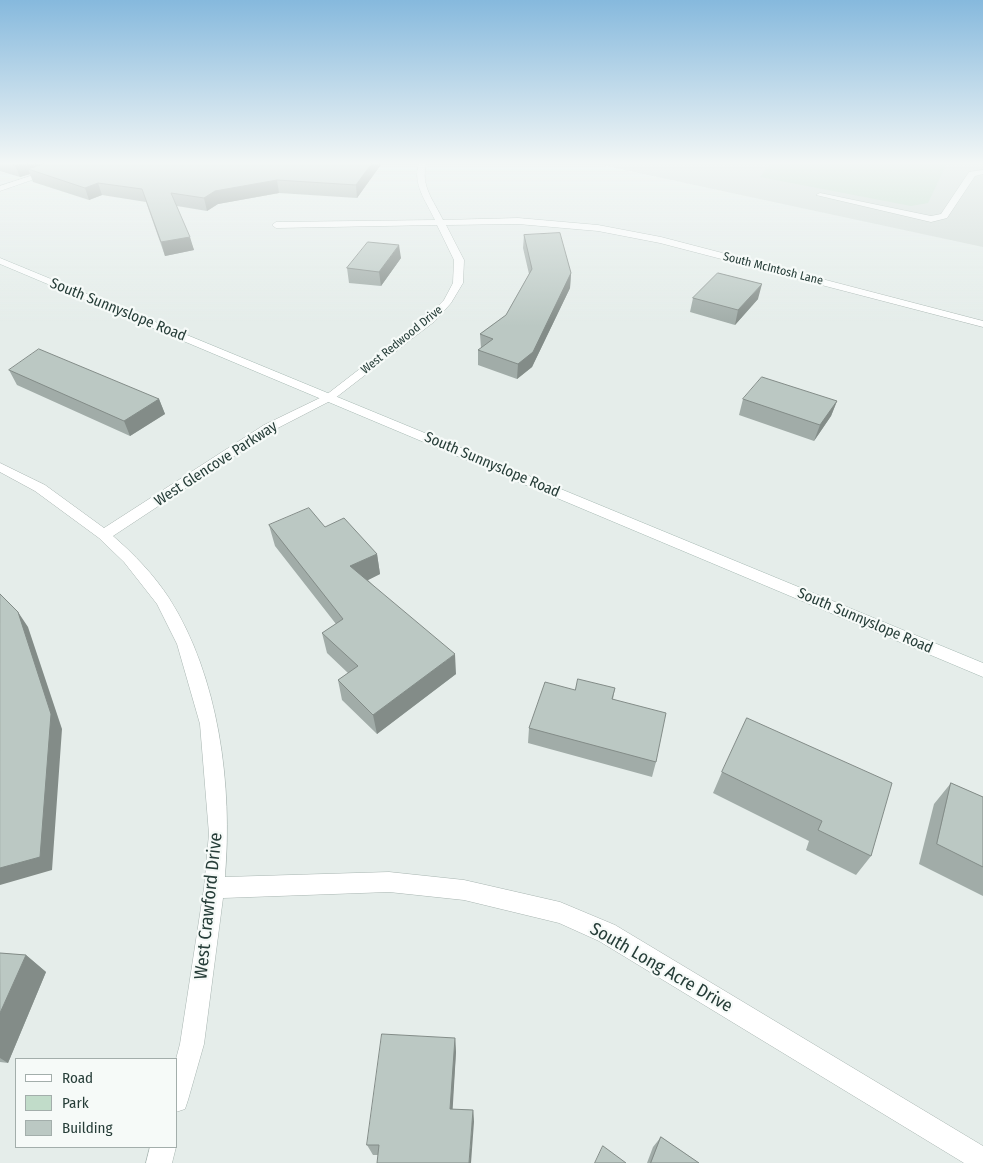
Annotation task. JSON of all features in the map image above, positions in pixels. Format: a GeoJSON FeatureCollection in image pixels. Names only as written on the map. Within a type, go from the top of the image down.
{"type":"FeatureCollection","features":[{"type":"Feature","properties":{"kind":"street","name":"West Redwood Drive"},"geometry":{"type":"LineString","coordinates":[[330,397],[431,319],[448,301],[458,283],[459,260],[438,217]]}},
{"type":"Feature","properties":{"kind":"street"},"geometry":{"type":"LineString","coordinates":[[923,217],[931,219],[940,217]]}},
{"type":"Feature","properties":{"kind":"street","name":"South McIntosh Lane"},"geometry":{"type":"LineString","coordinates":[[276,225],[440,222],[558,223],[628,233],[983,324]]}},
{"type":"Feature","properties":{"kind":"street","name":"South Sunnyslope Road"},"geometry":{"type":"LineString","coordinates":[[0,261],[983,670]]}},
{"type":"Feature","properties":{"kind":"street","name":"West Glencove Parkway"},"geometry":{"type":"LineString","coordinates":[[104,535],[268,428],[330,397]]}},
{"type":"Feature","properties":{"kind":"street","name":"West Crawford Drive"},"geometry":{"type":"LineString","coordinates":[[0,467],[40,488],[104,535],[130,558],[163,601],[185,644],[209,724],[219,834],[214,888],[192,1044],[178,1093]]}},
{"type":"Feature","properties":{"kind":"street","name":"South Long Acre Drive"},"geometry":{"type":"LineString","coordinates":[[214,888],[390,882],[464,890],[560,914],[606,933],[983,1160]]}},
{"type":"Feature","properties":{"kind":"street"},"geometry":{"type":"LineString","coordinates":[[158,1163],[164,1148]]}},
{"type":"Feature","properties":{"kind":"shaded area"},"geometry":{"type":"Polygon","coordinates":[[[845,217],[983,217],[983,247],[845,217]]]}},
{"type":"Feature","properties":{"kind":"building"},"geometry":{"type":"Polygon","coordinates":[[[152,217],[181,217],[190,237],[161,242],[152,217]]]}},
{"type":"Feature","properties":{"kind":"building"},"geometry":{"type":"Polygon","coordinates":[[[560,233],[571,273],[533,352],[518,364],[478,350],[493,339],[480,334],[506,315],[532,269],[524,235],[560,233]]]}},
{"type":"Feature","properties":{"kind":"building"},"geometry":{"type":"Polygon","coordinates":[[[368,242],[399,245],[379,272],[347,268],[368,242]]]}},
{"type":"Feature","properties":{"kind":"building"},"geometry":{"type":"Polygon","coordinates":[[[718,273],[762,284],[738,310],[693,298],[718,273]]]}},
{"type":"Feature","properties":{"kind":"building"},"geometry":{"type":"Polygon","coordinates":[[[39,349],[159,399],[124,421],[9,370],[39,349]]]}},
{"type":"Feature","properties":{"kind":"building"},"geometry":{"type":"Polygon","coordinates":[[[762,377],[837,401],[820,425],[743,399],[762,377]]]}},
{"type":"Feature","properties":{"kind":"building"},"geometry":{"type":"Polygon","coordinates":[[[309,508],[325,527],[344,518],[377,554],[350,566],[455,654],[373,715],[338,680],[358,666],[322,633],[343,619],[269,525],[309,508]]]}},
{"type":"Feature","properties":{"kind":"building"},"geometry":{"type":"Polygon","coordinates":[[[0,594],[18,612],[51,714],[40,857],[0,868],[0,594]]]}},
{"type":"Feature","properties":{"kind":"building"},"geometry":{"type":"Polygon","coordinates":[[[578,679],[615,688],[612,699],[666,713],[656,762],[529,728],[545,682],[575,690],[578,679]]]}},
{"type":"Feature","properties":{"kind":"building"},"geometry":{"type":"Polygon","coordinates":[[[747,718],[892,783],[871,856],[818,830],[822,821],[722,772],[747,718]]]}},
{"type":"Feature","properties":{"kind":"building"},"geometry":{"type":"Polygon","coordinates":[[[951,783],[983,797],[983,867],[937,844],[951,783]]]}},
{"type":"Feature","properties":{"kind":"building"},"geometry":{"type":"Polygon","coordinates":[[[0,953],[26,955],[0,1013],[0,953]]]}},
{"type":"Feature","properties":{"kind":"building"},"geometry":{"type":"Polygon","coordinates":[[[382,1034],[455,1038],[450,1109],[473,1110],[469,1163],[377,1163],[379,1145],[367,1145],[382,1034]]]}},
{"type":"Feature","properties":{"kind":"building"},"geometry":{"type":"Polygon","coordinates":[[[661,1137],[699,1163],[651,1163],[661,1137]]]}},
{"type":"Feature","properties":{"kind":"building"},"geometry":{"type":"Polygon","coordinates":[[[603,1146],[626,1163],[595,1163],[603,1146]]]}}]}
